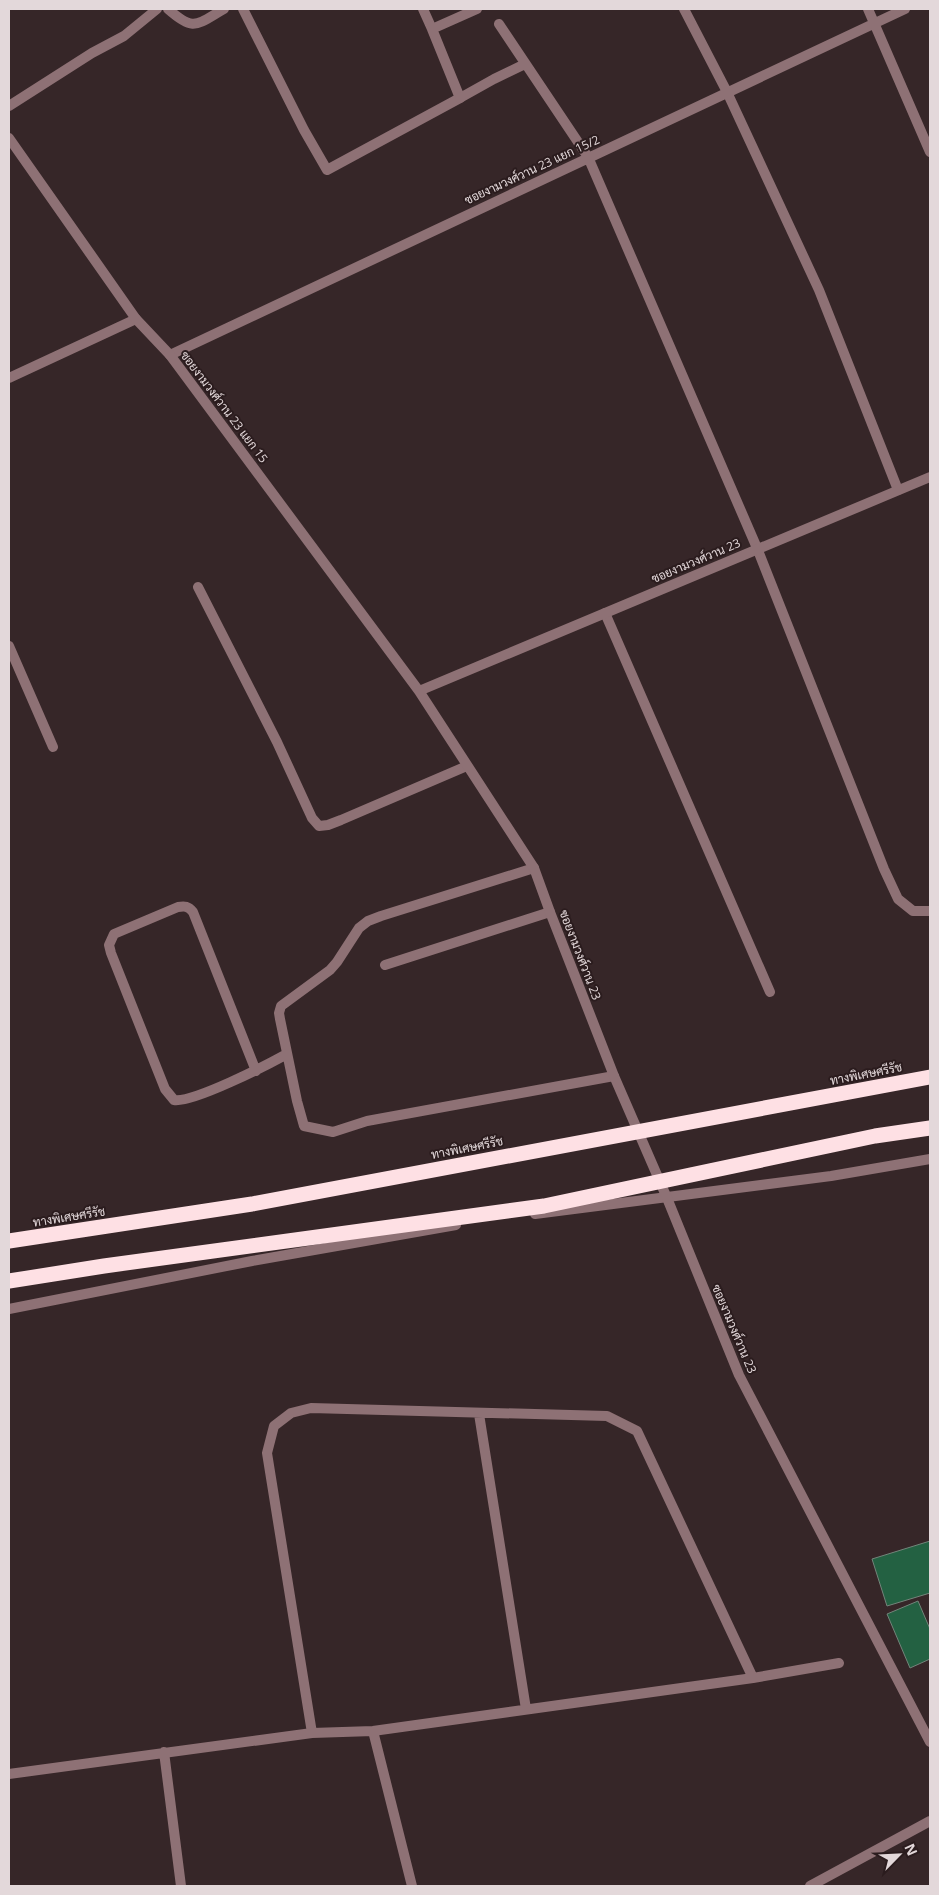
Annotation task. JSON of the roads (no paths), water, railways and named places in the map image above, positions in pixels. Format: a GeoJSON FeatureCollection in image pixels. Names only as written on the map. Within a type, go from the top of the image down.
{"type":"FeatureCollection","features":[{"type":"Feature","properties":{"kind":"highway","name":"ทางพิเศษศรีรัช"},"geometry":{"type":"LineString","coordinates":[[9,1241],[252,1204],[930,1077]]}},
{"type":"Feature","properties":{"kind":"highway"},"geometry":{"type":"LineString","coordinates":[[9,1281],[104,1266],[544,1206],[875,1136],[930,1128]]}},
{"type":"Feature","properties":{"kind":"street"},"geometry":{"type":"LineString","coordinates":[[9,106],[92,53],[124,36],[157,9]]}},
{"type":"Feature","properties":{"kind":"street"},"geometry":{"type":"LineString","coordinates":[[168,9],[182,22],[188,24],[199,23],[224,9]]}},
{"type":"Feature","properties":{"kind":"street"},"geometry":{"type":"LineString","coordinates":[[243,9],[304,130],[327,170],[494,78],[525,64]]}},
{"type":"Feature","properties":{"kind":"street"},"geometry":{"type":"LineString","coordinates":[[423,9],[460,98]]}},
{"type":"Feature","properties":{"kind":"street"},"geometry":{"type":"LineString","coordinates":[[432,29],[477,9]]}},
{"type":"Feature","properties":{"kind":"street"},"geometry":{"type":"LineString","coordinates":[[684,9],[727,92],[819,290],[898,490]]}},
{"type":"Feature","properties":{"kind":"street"},"geometry":{"type":"LineString","coordinates":[[868,9],[930,152]]}},
{"type":"Feature","properties":{"kind":"street","name":"ซอยงามวงศ์วาน 23 แยก 15/2"},"geometry":{"type":"LineString","coordinates":[[170,355],[905,9]]}},
{"type":"Feature","properties":{"kind":"street"},"geometry":{"type":"LineString","coordinates":[[499,24],[588,157],[757,548],[884,869],[898,899],[913,910],[930,911]]}},
{"type":"Feature","properties":{"kind":"street","name":"ซอยงามวงศ์วาน 23 แยก 15"},"geometry":{"type":"LineString","coordinates":[[9,138],[136,318],[170,355],[419,691]]}},
{"type":"Feature","properties":{"kind":"street"},"geometry":{"type":"LineString","coordinates":[[9,378],[136,318]]}},
{"type":"Feature","properties":{"kind":"street","name":"ซอยงามวงศ์วาน 23"},"geometry":{"type":"LineString","coordinates":[[930,477],[419,691],[534,868],[614,1076],[667,1198],[739,1375],[930,1742]]}},
{"type":"Feature","properties":{"kind":"street"},"geometry":{"type":"LineString","coordinates":[[198,587],[277,742],[312,818],[319,826],[341,820],[467,766]]}},
{"type":"Feature","properties":{"kind":"street"},"geometry":{"type":"LineString","coordinates":[[605,613],[770,992]]}},
{"type":"Feature","properties":{"kind":"street"},"geometry":{"type":"LineString","coordinates":[[9,646],[53,747]]}},
{"type":"Feature","properties":{"kind":"street"},"geometry":{"type":"LineString","coordinates":[[534,868],[368,921],[359,928],[330,970],[281,1006],[279,1013],[296,1101],[304,1126],[332,1132],[367,1121],[614,1076]]}},
{"type":"Feature","properties":{"kind":"street"},"geometry":{"type":"LineString","coordinates":[[256,1071],[190,908],[186,906],[178,908],[114,934],[109,945],[111,953],[169,1096],[179,1100],[186,1099],[256,1071],[287,1054]]}},
{"type":"Feature","properties":{"kind":"street"},"geometry":{"type":"LineString","coordinates":[[385,965],[550,912]]}},
{"type":"Feature","properties":{"kind":"street"},"geometry":{"type":"LineString","coordinates":[[9,1309],[252,1261],[478,1221],[830,1176],[930,1159]]}},
{"type":"Feature","properties":{"kind":"street"},"geometry":{"type":"LineString","coordinates":[[312,1732],[267,1453],[274,1426],[291,1413],[311,1408],[607,1416],[637,1431],[753,1678]]}},
{"type":"Feature","properties":{"kind":"street"},"geometry":{"type":"LineString","coordinates":[[479,1414],[526,1709]]}},
{"type":"Feature","properties":{"kind":"street"},"geometry":{"type":"LineString","coordinates":[[9,1774],[312,1732],[374,1731],[753,1678],[839,1662]]}},
{"type":"Feature","properties":{"kind":"street"},"geometry":{"type":"LineString","coordinates":[[374,1731],[412,1886]]}},
{"type":"Feature","properties":{"kind":"street"},"geometry":{"type":"LineString","coordinates":[[164,1752],[181,1886]]}},
{"type":"Feature","properties":{"kind":"street"},"geometry":{"type":"LineString","coordinates":[[810,1886],[930,1821]]}}]}
